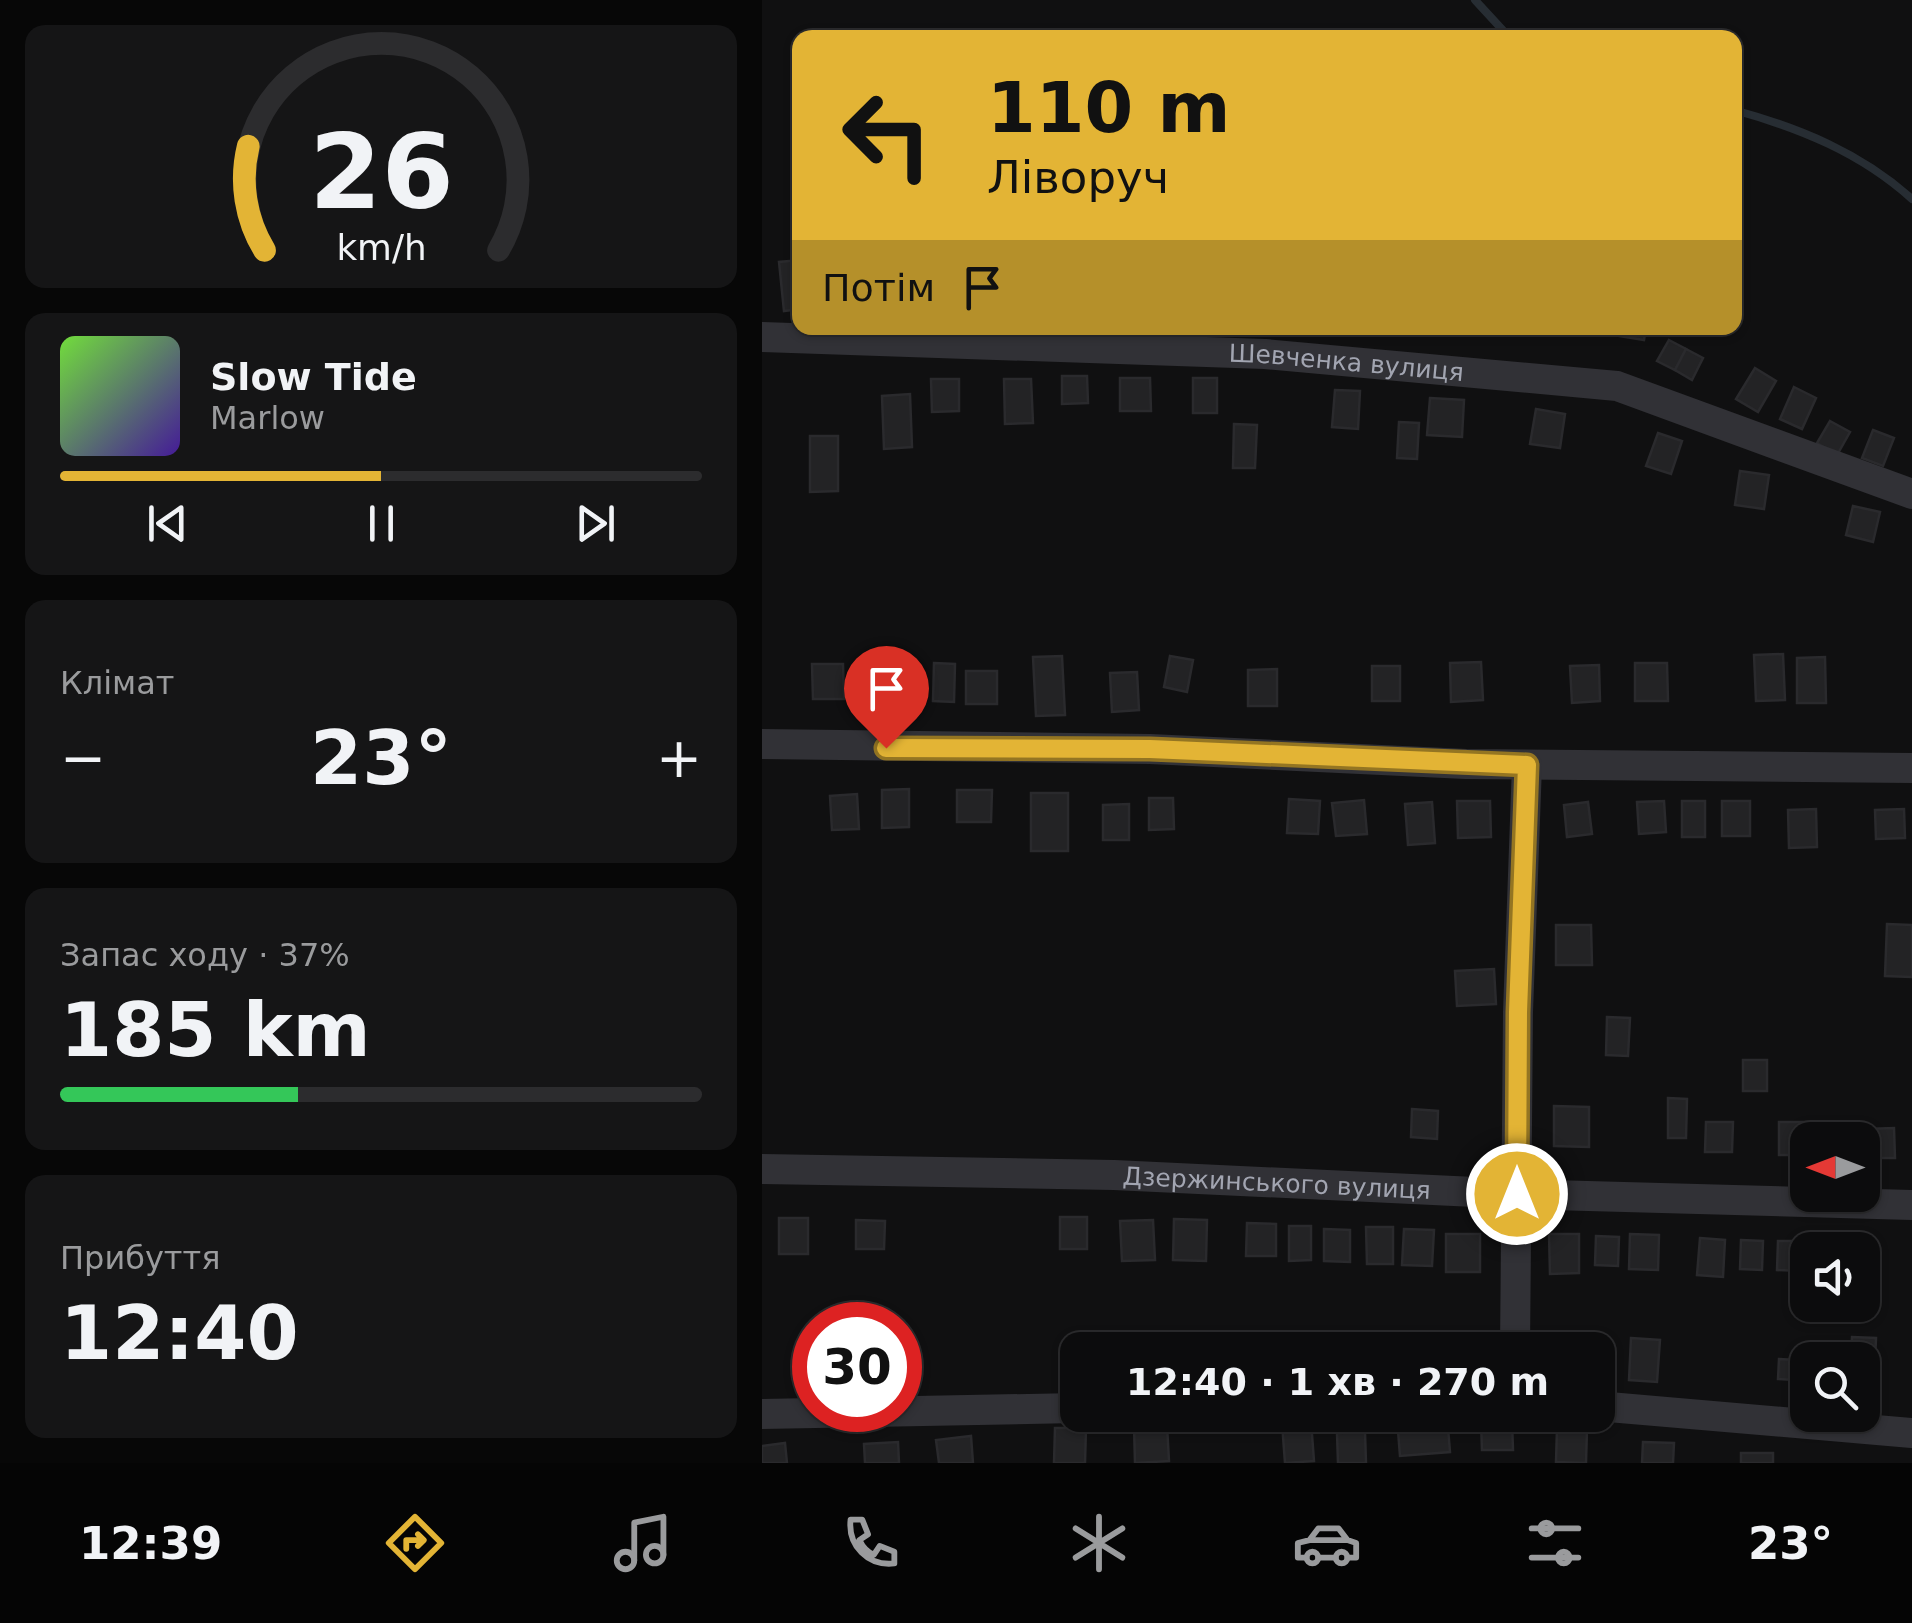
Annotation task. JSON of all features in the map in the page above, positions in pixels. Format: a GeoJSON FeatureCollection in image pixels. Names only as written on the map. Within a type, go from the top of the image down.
{"type":"FeatureCollection","features":[{"type":"Feature","properties":{"kind":"street","name":"Шевченка вулиця"},"geometry":{"type":"LineString","coordinates":[[762,337],[1265,354],[1618,386],[1912,494]]}},
{"type":"Feature","properties":{"kind":"street"},"geometry":{"type":"LineString","coordinates":[[762,744],[1150,749],[1527,765],[1912,768]]}},
{"type":"Feature","properties":{"kind":"street"},"geometry":{"type":"LineString","coordinates":[[1515,1332],[1518,1012],[1527,765]]}},
{"type":"Feature","properties":{"kind":"street","name":"Дзержинського вулиця"},"geometry":{"type":"LineString","coordinates":[[762,1168],[1114,1175],[1517,1194],[1912,1206]]}},
{"type":"Feature","properties":{"kind":"street"},"geometry":{"type":"LineString","coordinates":[[762,1414],[1060,1408]]}},
{"type":"Feature","properties":{"kind":"street"},"geometry":{"type":"LineString","coordinates":[[1615,1408],[1912,1433]]}},
{"type":"Feature","properties":{"kind":"building"},"geometry":{"type":"Polygon","coordinates":[[[792,261],[792,310],[784,311],[779,262],[792,261]]]}},
{"type":"Feature","properties":{"kind":"building"},"geometry":{"type":"Polygon","coordinates":[[[1613,335],[1645,335],[1644,340],[1613,335]]]}},
{"type":"Feature","properties":{"kind":"building"},"geometry":{"type":"Polygon","coordinates":[[[1669,340],[1686,349],[1675,370],[1657,361],[1669,340]]]}},
{"type":"Feature","properties":{"kind":"building"},"geometry":{"type":"Polygon","coordinates":[[[1686,349],[1703,358],[1692,380],[1675,370],[1686,349]]]}},
{"type":"Feature","properties":{"kind":"building"},"geometry":{"type":"Polygon","coordinates":[[[1755,368],[1776,381],[1758,412],[1736,399],[1755,368]]]}},
{"type":"Feature","properties":{"kind":"building"},"geometry":{"type":"Polygon","coordinates":[[[1062,376],[1087,376],[1088,403],[1062,404],[1062,376]]]}},
{"type":"Feature","properties":{"kind":"building"},"geometry":{"type":"Polygon","coordinates":[[[1120,378],[1150,378],[1151,411],[1120,411],[1120,378]]]}},
{"type":"Feature","properties":{"kind":"building"},"geometry":{"type":"Polygon","coordinates":[[[1193,378],[1217,378],[1217,413],[1193,413],[1193,378]]]}},
{"type":"Feature","properties":{"kind":"building"},"geometry":{"type":"Polygon","coordinates":[[[931,379],[959,379],[959,411],[932,412],[931,379]]]}},
{"type":"Feature","properties":{"kind":"building"},"geometry":{"type":"Polygon","coordinates":[[[1004,379],[1031,379],[1033,423],[1005,424],[1004,379]]]}},
{"type":"Feature","properties":{"kind":"building"},"geometry":{"type":"Polygon","coordinates":[[[1794,387],[1816,398],[1802,429],[1780,419],[1794,387]]]}},
{"type":"Feature","properties":{"kind":"building"},"geometry":{"type":"Polygon","coordinates":[[[1335,390],[1360,391],[1358,429],[1332,427],[1335,390]]]}},
{"type":"Feature","properties":{"kind":"building"},"geometry":{"type":"Polygon","coordinates":[[[910,394],[912,447],[884,449],[882,396],[910,394]]]}},
{"type":"Feature","properties":{"kind":"building"},"geometry":{"type":"Polygon","coordinates":[[[1430,398],[1464,400],[1462,437],[1427,435],[1430,398]]]}},
{"type":"Feature","properties":{"kind":"building"},"geometry":{"type":"Polygon","coordinates":[[[1536,409],[1565,414],[1560,448],[1530,444],[1536,409]]]}},
{"type":"Feature","properties":{"kind":"building"},"geometry":{"type":"Polygon","coordinates":[[[1830,421],[1850,432],[1837,455],[1817,443],[1830,421]]]}},
{"type":"Feature","properties":{"kind":"building"},"geometry":{"type":"Polygon","coordinates":[[[1399,422],[1419,423],[1417,459],[1397,458],[1399,422]]]}},
{"type":"Feature","properties":{"kind":"building"},"geometry":{"type":"Polygon","coordinates":[[[1234,424],[1257,425],[1255,468],[1233,468],[1234,424]]]}},
{"type":"Feature","properties":{"kind":"building"},"geometry":{"type":"Polygon","coordinates":[[[1873,430],[1894,438],[1883,466],[1862,458],[1873,430]]]}},
{"type":"Feature","properties":{"kind":"building"},"geometry":{"type":"Polygon","coordinates":[[[1658,433],[1682,441],[1671,474],[1646,466],[1658,433]]]}},
{"type":"Feature","properties":{"kind":"building"},"geometry":{"type":"Polygon","coordinates":[[[810,436],[838,436],[838,491],[810,492],[810,436]]]}},
{"type":"Feature","properties":{"kind":"building"},"geometry":{"type":"Polygon","coordinates":[[[1740,471],[1769,475],[1764,509],[1735,505],[1740,471]]]}},
{"type":"Feature","properties":{"kind":"building"},"geometry":{"type":"Polygon","coordinates":[[[1853,506],[1880,512],[1873,542],[1846,535],[1853,506]]]}},
{"type":"Feature","properties":{"kind":"building"},"geometry":{"type":"Polygon","coordinates":[[[1783,654],[1785,700],[1756,701],[1754,655],[1783,654]]]}},
{"type":"Feature","properties":{"kind":"building"},"geometry":{"type":"Polygon","coordinates":[[[1062,656],[1065,715],[1036,716],[1033,657],[1062,656]]]}},
{"type":"Feature","properties":{"kind":"building"},"geometry":{"type":"Polygon","coordinates":[[[1170,656],[1193,660],[1187,692],[1164,687],[1170,656]]]}},
{"type":"Feature","properties":{"kind":"building"},"geometry":{"type":"Polygon","coordinates":[[[1825,657],[1826,703],[1797,703],[1797,658],[1825,657]]]}},
{"type":"Feature","properties":{"kind":"building"},"geometry":{"type":"Polygon","coordinates":[[[1481,662],[1483,700],[1451,702],[1450,663],[1481,662]]]}},
{"type":"Feature","properties":{"kind":"building"},"geometry":{"type":"Polygon","coordinates":[[[934,663],[955,664],[954,702],[933,701],[934,663]]]}},
{"type":"Feature","properties":{"kind":"building"},"geometry":{"type":"Polygon","coordinates":[[[1635,663],[1667,663],[1668,701],[1635,701],[1635,663]]]}},
{"type":"Feature","properties":{"kind":"building"},"geometry":{"type":"Polygon","coordinates":[[[812,664],[843,664],[844,699],[813,699],[812,664]]]}},
{"type":"Feature","properties":{"kind":"building"},"geometry":{"type":"Polygon","coordinates":[[[1599,665],[1600,701],[1572,703],[1570,666],[1599,665]]]}},
{"type":"Feature","properties":{"kind":"building"},"geometry":{"type":"Polygon","coordinates":[[[1372,666],[1400,666],[1400,701],[1372,701],[1372,666]]]}},
{"type":"Feature","properties":{"kind":"building"},"geometry":{"type":"Polygon","coordinates":[[[900,668],[900,698],[875,699],[874,669],[900,668]]]}},
{"type":"Feature","properties":{"kind":"building"},"geometry":{"type":"Polygon","coordinates":[[[1277,669],[1277,706],[1248,706],[1248,670],[1277,669]]]}},
{"type":"Feature","properties":{"kind":"building"},"geometry":{"type":"Polygon","coordinates":[[[966,671],[997,671],[997,704],[966,704],[966,671]]]}},
{"type":"Feature","properties":{"kind":"building"},"geometry":{"type":"Polygon","coordinates":[[[1137,672],[1139,710],[1112,712],[1110,673],[1137,672]]]}},
{"type":"Feature","properties":{"kind":"building"},"geometry":{"type":"Polygon","coordinates":[[[909,789],[909,827],[882,828],[882,790],[909,789]]]}},
{"type":"Feature","properties":{"kind":"building"},"geometry":{"type":"Polygon","coordinates":[[[957,790],[992,790],[991,822],[957,822],[957,790]]]}},
{"type":"Feature","properties":{"kind":"building"},"geometry":{"type":"Polygon","coordinates":[[[1031,793],[1068,793],[1068,851],[1031,851],[1031,793]]]}},
{"type":"Feature","properties":{"kind":"building"},"geometry":{"type":"Polygon","coordinates":[[[857,794],[859,829],[832,830],[830,796],[857,794]]]}},
{"type":"Feature","properties":{"kind":"building"},"geometry":{"type":"Polygon","coordinates":[[[1149,798],[1173,798],[1174,829],[1149,830],[1149,798]]]}},
{"type":"Feature","properties":{"kind":"building"},"geometry":{"type":"Polygon","coordinates":[[[1289,799],[1320,801],[1318,834],[1287,833],[1289,799]]]}},
{"type":"Feature","properties":{"kind":"building"},"geometry":{"type":"Polygon","coordinates":[[[1364,800],[1367,834],[1336,836],[1332,803],[1364,800]]]}},
{"type":"Feature","properties":{"kind":"building"},"geometry":{"type":"Polygon","coordinates":[[[1457,801],[1490,801],[1491,837],[1458,838],[1457,801]]]}},
{"type":"Feature","properties":{"kind":"building"},"geometry":{"type":"Polygon","coordinates":[[[1664,801],[1666,832],[1639,834],[1637,802],[1664,801]]]}},
{"type":"Feature","properties":{"kind":"building"},"geometry":{"type":"Polygon","coordinates":[[[1682,801],[1705,801],[1705,837],[1682,837],[1682,801]]]}},
{"type":"Feature","properties":{"kind":"building"},"geometry":{"type":"Polygon","coordinates":[[[1722,801],[1750,801],[1750,836],[1722,836],[1722,801]]]}},
{"type":"Feature","properties":{"kind":"building"},"geometry":{"type":"Polygon","coordinates":[[[1432,802],[1435,843],[1408,845],[1405,804],[1432,802]]]}},
{"type":"Feature","properties":{"kind":"building"},"geometry":{"type":"Polygon","coordinates":[[[1588,802],[1592,834],[1567,837],[1564,805],[1588,802]]]}},
{"type":"Feature","properties":{"kind":"building"},"geometry":{"type":"Polygon","coordinates":[[[1129,804],[1129,840],[1103,840],[1103,805],[1129,804]]]}},
{"type":"Feature","properties":{"kind":"building"},"geometry":{"type":"Polygon","coordinates":[[[1816,809],[1817,847],[1789,848],[1788,810],[1816,809]]]}},
{"type":"Feature","properties":{"kind":"building"},"geometry":{"type":"Polygon","coordinates":[[[1904,809],[1905,838],[1876,839],[1875,810],[1904,809]]]}},
{"type":"Feature","properties":{"kind":"building"},"geometry":{"type":"Polygon","coordinates":[[[1887,924],[1912,925],[1912,977],[1885,976],[1887,924]]]}},
{"type":"Feature","properties":{"kind":"building"},"geometry":{"type":"Polygon","coordinates":[[[1556,925],[1591,925],[1592,965],[1556,965],[1556,925]]]}},
{"type":"Feature","properties":{"kind":"building"},"geometry":{"type":"Polygon","coordinates":[[[1494,969],[1496,1004],[1457,1006],[1455,971],[1494,969]]]}},
{"type":"Feature","properties":{"kind":"building"},"geometry":{"type":"Polygon","coordinates":[[[1607,1017],[1630,1018],[1628,1056],[1606,1055],[1607,1017]]]}},
{"type":"Feature","properties":{"kind":"building"},"geometry":{"type":"Polygon","coordinates":[[[1743,1060],[1767,1060],[1767,1091],[1743,1091],[1743,1060]]]}},
{"type":"Feature","properties":{"kind":"building"},"geometry":{"type":"Polygon","coordinates":[[[1668,1098],[1687,1099],[1686,1138],[1668,1138],[1668,1098]]]}},
{"type":"Feature","properties":{"kind":"building"},"geometry":{"type":"Polygon","coordinates":[[[1554,1106],[1589,1107],[1589,1147],[1554,1146],[1554,1106]]]}},
{"type":"Feature","properties":{"kind":"building"},"geometry":{"type":"Polygon","coordinates":[[[1412,1109],[1438,1111],[1437,1139],[1411,1137],[1412,1109]]]}},
{"type":"Feature","properties":{"kind":"building"},"geometry":{"type":"Polygon","coordinates":[[[1706,1122],[1733,1122],[1732,1152],[1705,1152],[1706,1122]]]}},
{"type":"Feature","properties":{"kind":"building"},"geometry":{"type":"Polygon","coordinates":[[[1779,1122],[1790,1122],[1790,1155],[1779,1155],[1779,1122]]]}},
{"type":"Feature","properties":{"kind":"building"},"geometry":{"type":"Polygon","coordinates":[[[1880,1128],[1894,1128],[1895,1158],[1880,1158],[1880,1128]]]}},
{"type":"Feature","properties":{"kind":"building"},"geometry":{"type":"Polygon","coordinates":[[[1060,1217],[1087,1217],[1087,1249],[1060,1249],[1060,1217]]]}},
{"type":"Feature","properties":{"kind":"building"},"geometry":{"type":"Polygon","coordinates":[[[779,1218],[808,1218],[808,1254],[779,1254],[779,1218]]]}},
{"type":"Feature","properties":{"kind":"building"},"geometry":{"type":"Polygon","coordinates":[[[1174,1219],[1207,1220],[1206,1261],[1173,1260],[1174,1219]]]}},
{"type":"Feature","properties":{"kind":"building"},"geometry":{"type":"Polygon","coordinates":[[[856,1220],[885,1221],[884,1249],[856,1249],[856,1220]]]}},
{"type":"Feature","properties":{"kind":"building"},"geometry":{"type":"Polygon","coordinates":[[[1153,1220],[1155,1260],[1122,1261],[1120,1221],[1153,1220]]]}},
{"type":"Feature","properties":{"kind":"building"},"geometry":{"type":"Polygon","coordinates":[[[1247,1223],[1276,1224],[1276,1256],[1246,1256],[1247,1223]]]}},
{"type":"Feature","properties":{"kind":"building"},"geometry":{"type":"Polygon","coordinates":[[[1289,1226],[1311,1226],[1311,1260],[1289,1261],[1289,1226]]]}},
{"type":"Feature","properties":{"kind":"building"},"geometry":{"type":"Polygon","coordinates":[[[1366,1227],[1393,1227],[1393,1264],[1367,1264],[1366,1227]]]}},
{"type":"Feature","properties":{"kind":"building"},"geometry":{"type":"Polygon","coordinates":[[[1324,1229],[1350,1230],[1350,1262],[1324,1261],[1324,1229]]]}},
{"type":"Feature","properties":{"kind":"building"},"geometry":{"type":"Polygon","coordinates":[[[1404,1229],[1434,1230],[1432,1266],[1402,1265],[1404,1229]]]}},
{"type":"Feature","properties":{"kind":"building"},"geometry":{"type":"Polygon","coordinates":[[[1446,1234],[1480,1234],[1480,1272],[1446,1272],[1446,1234]]]}},
{"type":"Feature","properties":{"kind":"building"},"geometry":{"type":"Polygon","coordinates":[[[1549,1234],[1579,1234],[1579,1273],[1550,1274],[1549,1234]]]}},
{"type":"Feature","properties":{"kind":"building"},"geometry":{"type":"Polygon","coordinates":[[[1630,1234],[1659,1235],[1658,1270],[1629,1269],[1630,1234]]]}},
{"type":"Feature","properties":{"kind":"building"},"geometry":{"type":"Polygon","coordinates":[[[1596,1236],[1619,1237],[1618,1266],[1595,1265],[1596,1236]]]}},
{"type":"Feature","properties":{"kind":"building"},"geometry":{"type":"Polygon","coordinates":[[[1700,1238],[1725,1240],[1723,1277],[1697,1275],[1700,1238]]]}},
{"type":"Feature","properties":{"kind":"building"},"geometry":{"type":"Polygon","coordinates":[[[1741,1240],[1763,1241],[1762,1270],[1740,1269],[1741,1240]]]}},
{"type":"Feature","properties":{"kind":"building"},"geometry":{"type":"Polygon","coordinates":[[[1778,1241],[1790,1241],[1790,1271],[1777,1270],[1778,1241]]]}},
{"type":"Feature","properties":{"kind":"building"},"geometry":{"type":"Polygon","coordinates":[[[1852,1337],[1876,1338],[1876,1342],[1852,1342],[1852,1337]]]}},
{"type":"Feature","properties":{"kind":"building"},"geometry":{"type":"Polygon","coordinates":[[[1631,1338],[1660,1340],[1657,1382],[1629,1380],[1631,1338]]]}},
{"type":"Feature","properties":{"kind":"building"},"geometry":{"type":"Polygon","coordinates":[[[1779,1359],[1790,1360],[1790,1380],[1778,1379],[1779,1359]]]}},
{"type":"Feature","properties":{"kind":"building"},"geometry":{"type":"Polygon","coordinates":[[[1055,1428],[1060,1428],[1060,1432],[1086,1432],[1085,1463],[1054,1463],[1055,1428]]]}},
{"type":"Feature","properties":{"kind":"building"},"geometry":{"type":"Polygon","coordinates":[[[1134,1432],[1167,1432],[1169,1461],[1135,1463],[1134,1432]]]}},
{"type":"Feature","properties":{"kind":"building"},"geometry":{"type":"Polygon","coordinates":[[[1283,1432],[1312,1432],[1314,1461],[1285,1463],[1283,1432]]]}},
{"type":"Feature","properties":{"kind":"building"},"geometry":{"type":"Polygon","coordinates":[[[1365,1432],[1366,1463],[1338,1463],[1337,1433],[1365,1432]]]}},
{"type":"Feature","properties":{"kind":"building"},"geometry":{"type":"Polygon","coordinates":[[[1398,1432],[1448,1432],[1450,1452],[1400,1456],[1398,1432]]]}},
{"type":"Feature","properties":{"kind":"building"},"geometry":{"type":"Polygon","coordinates":[[[1481,1432],[1512,1432],[1513,1450],[1482,1450],[1481,1432]]]}},
{"type":"Feature","properties":{"kind":"building"},"geometry":{"type":"Polygon","coordinates":[[[1557,1432],[1587,1432],[1586,1463],[1556,1462],[1557,1432]]]}},
{"type":"Feature","properties":{"kind":"building"},"geometry":{"type":"Polygon","coordinates":[[[971,1436],[973,1463],[939,1463],[936,1440],[971,1436]]]}},
{"type":"Feature","properties":{"kind":"building"},"geometry":{"type":"Polygon","coordinates":[[[898,1442],[899,1463],[865,1463],[864,1444],[898,1442]]]}},
{"type":"Feature","properties":{"kind":"building"},"geometry":{"type":"Polygon","coordinates":[[[1643,1442],[1674,1443],[1673,1463],[1642,1463],[1643,1442]]]}},
{"type":"Feature","properties":{"kind":"building"},"geometry":{"type":"Polygon","coordinates":[[[785,1443],[787,1463],[762,1463],[762,1446],[785,1443]]]}},
{"type":"Feature","properties":{"kind":"building"},"geometry":{"type":"Polygon","coordinates":[[[1741,1453],[1773,1453],[1773,1463],[1741,1463],[1741,1453]]]}},
{"type":"Feature","properties":{"kind":"waterway"},"geometry":{"type":"LineString","coordinates":[[1475,0],[1503,30]]}},
{"type":"Feature","properties":{"kind":"waterway"},"geometry":{"type":"LineString","coordinates":[[1742,112],[1851,155],[1912,199]]}},
{"type":"Feature","properties":{"kind":"route"},"geometry":{"type":"LineString","coordinates":[[886,748],[1150,749],[1527,765],[1518,1012],[1517,1194]]}}]}
